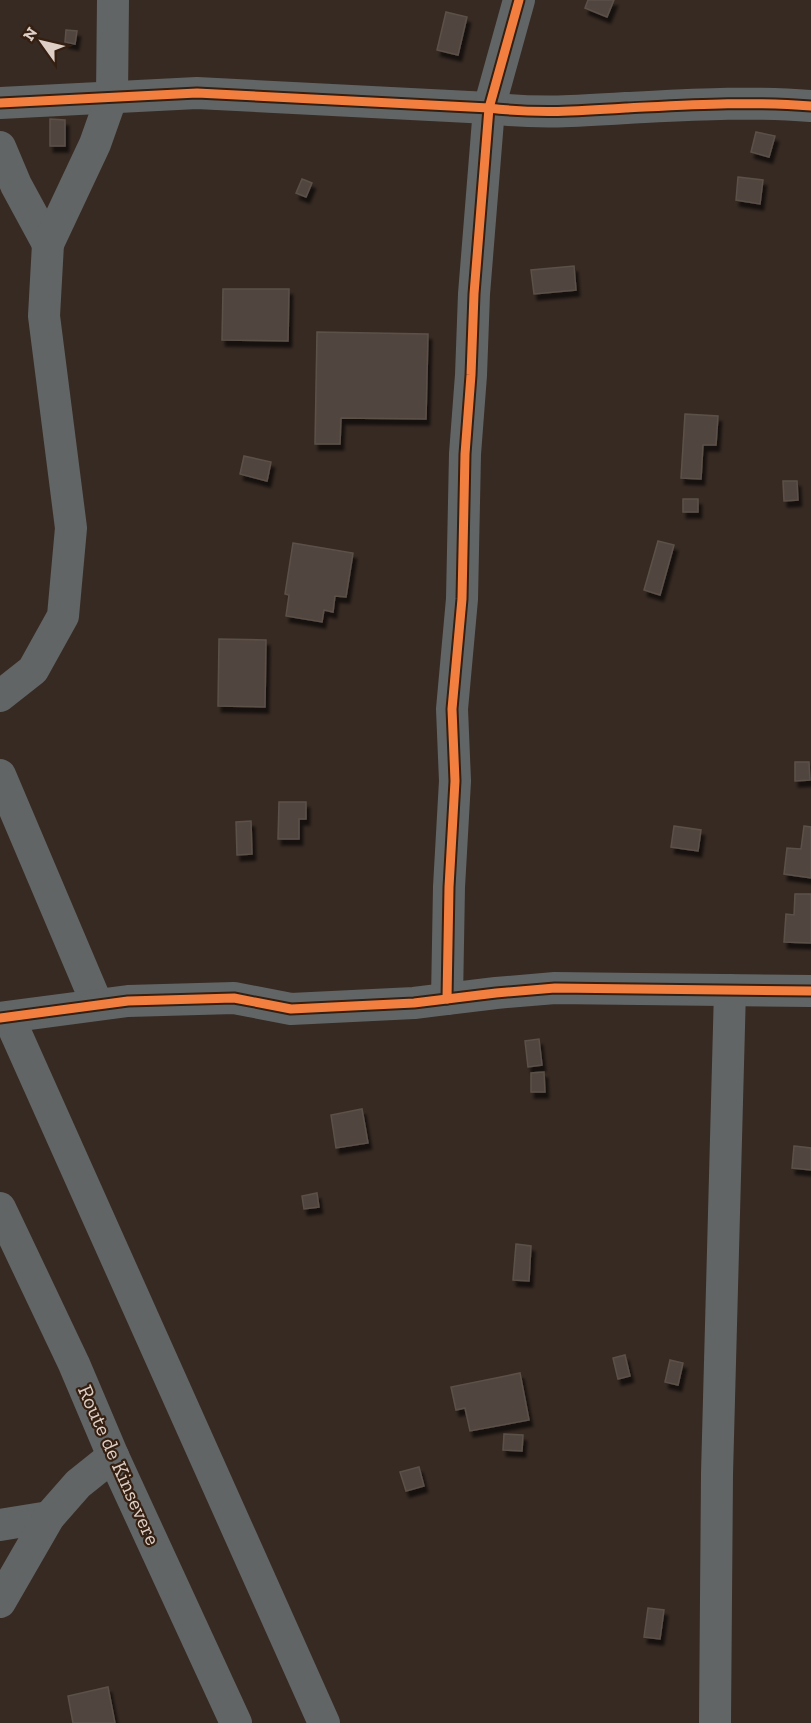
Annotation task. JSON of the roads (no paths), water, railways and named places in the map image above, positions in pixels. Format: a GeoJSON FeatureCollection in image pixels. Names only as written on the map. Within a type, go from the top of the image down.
{"type":"FeatureCollection","features":[{"type":"Feature","properties":{"kind":"street"},"geometry":{"type":"LineString","coordinates":[[0,696],[33,670],[63,616],[71,528],[44,316],[48,244],[95,144],[112,96],[113,0]]}},
{"type":"Feature","properties":{"kind":"street"},"geometry":{"type":"LineString","coordinates":[[447,999],[449,887],[455,781],[452,709],[462,599],[465,454],[474,294],[489,108],[519,0]]}},
{"type":"Feature","properties":{"kind":"street"},"geometry":{"type":"LineString","coordinates":[[0,103],[196,93],[489,108],[522,112],[579,112],[746,103],[811,106]]}},
{"type":"Feature","properties":{"kind":"street"},"geometry":{"type":"LineString","coordinates":[[0,147],[16,185],[48,244]]}},
{"type":"Feature","properties":{"kind":"street"},"geometry":{"type":"LineString","coordinates":[[0,776],[97,1004]]}},
{"type":"Feature","properties":{"kind":"street"},"geometry":{"type":"LineString","coordinates":[[324,1723],[5,1018],[128,1001],[234,998],[291,1009],[414,1004],[555,988],[811,990]]}},
{"type":"Feature","properties":{"kind":"street"},"geometry":{"type":"LineString","coordinates":[[715,1723],[717,1474],[730,990]]}},
{"type":"Feature","properties":{"kind":"street","name":"Route de Kinsevere"},"geometry":{"type":"LineString","coordinates":[[3,1226],[74,1364],[112,1456],[237,1723]]}},
{"type":"Feature","properties":{"kind":"street"},"geometry":{"type":"LineString","coordinates":[[0,1602],[49,1517],[78,1484],[112,1456]]}},
{"type":"Feature","properties":{"kind":"street"},"geometry":{"type":"LineString","coordinates":[[0,1525],[49,1517]]}}]}
